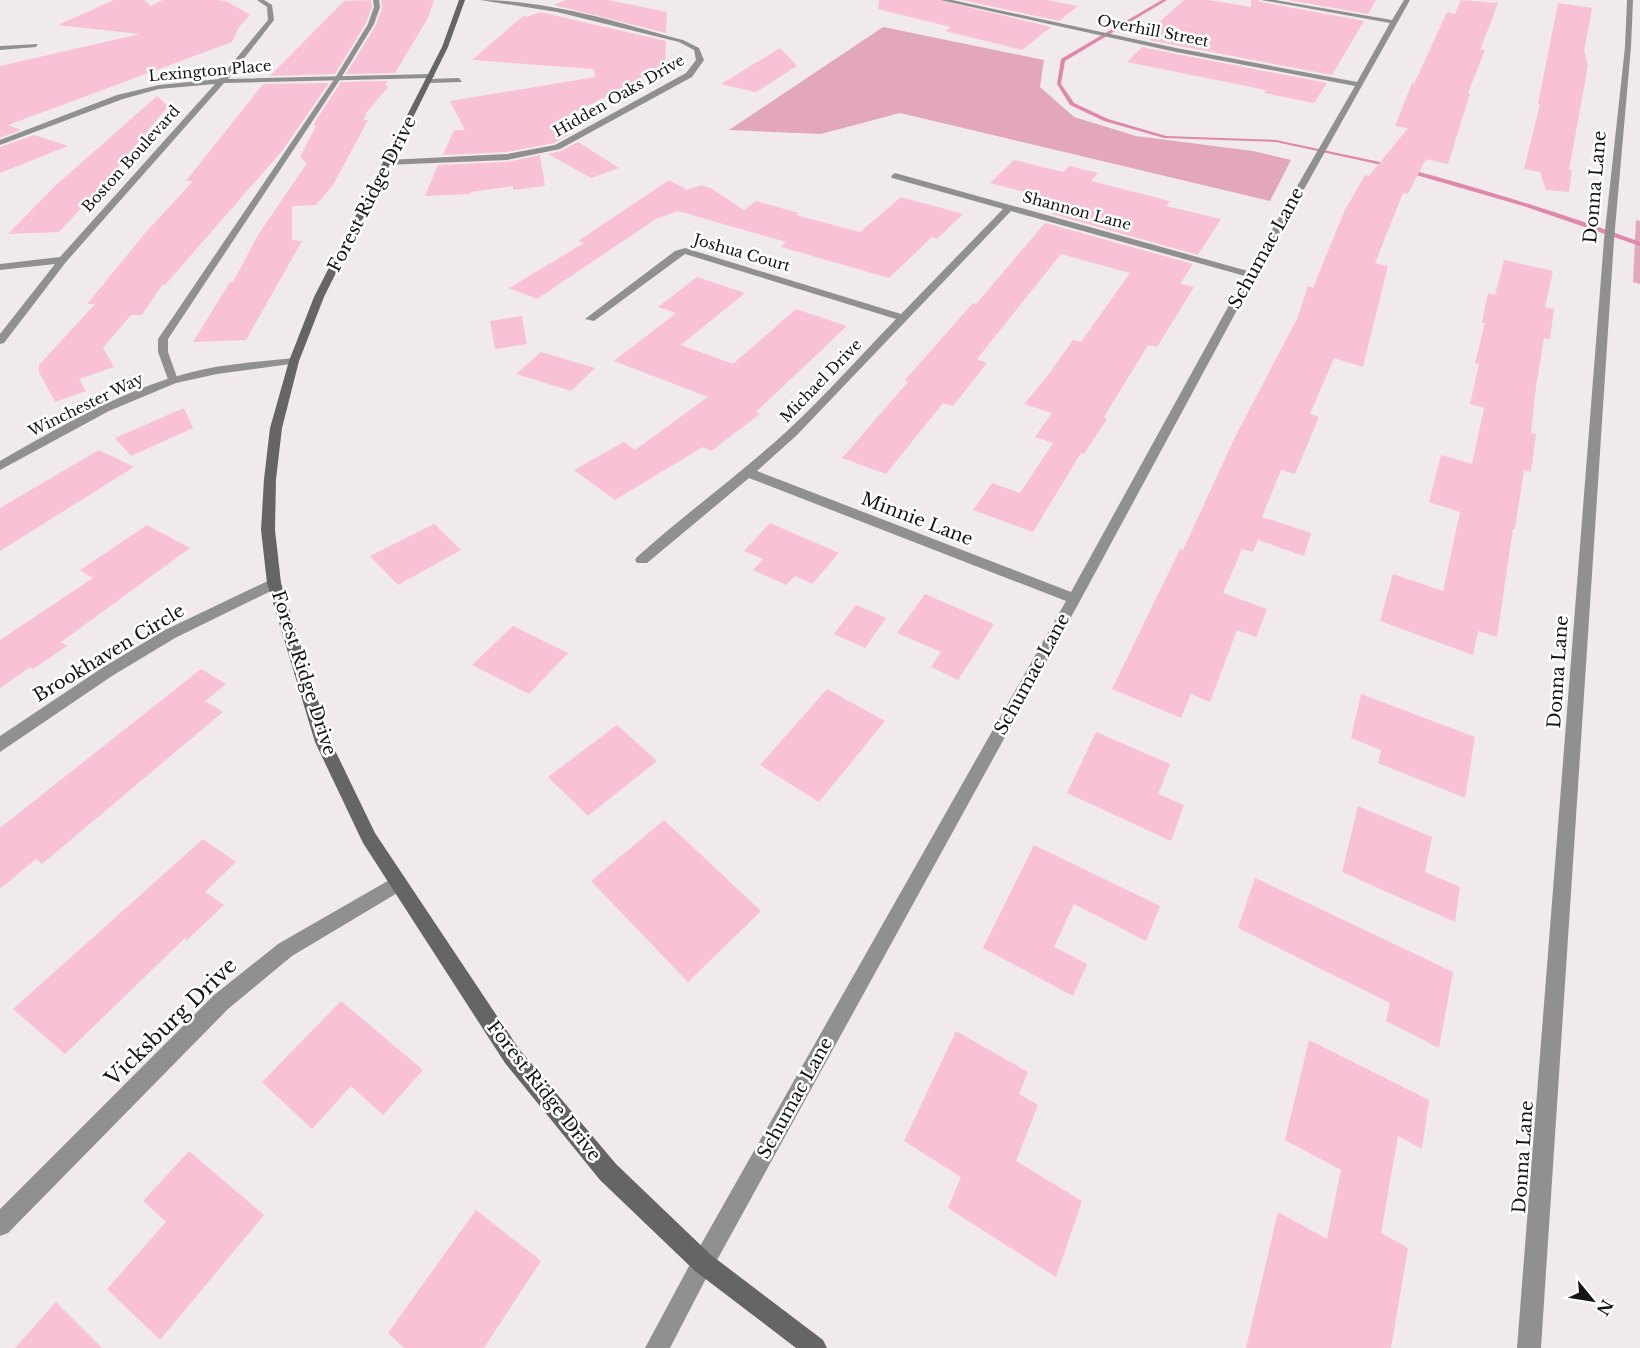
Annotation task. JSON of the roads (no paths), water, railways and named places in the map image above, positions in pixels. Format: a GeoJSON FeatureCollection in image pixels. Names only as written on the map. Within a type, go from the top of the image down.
{"type":"FeatureCollection","features":[{"type":"Feature","properties":{"kind":"main road","name":"Forest Ridge Drive"},"geometry":{"type":"LineString","coordinates":[[462,0],[445,47],[319,297],[294,361],[276,428],[270,479],[268,530],[274,583],[323,742],[369,838],[512,1056],[608,1172],[703,1263],[815,1348]]}},
{"type":"Feature","properties":{"kind":"street","name":"Boston Boulevard"},"geometry":{"type":"LineString","coordinates":[[0,341],[63,260],[222,81],[271,20],[270,6],[260,0]]}},
{"type":"Feature","properties":{"kind":"street","name":"Hidden Oaks Drive"},"geometry":{"type":"LineString","coordinates":[[388,163],[507,157],[557,147],[688,75],[696,68],[700,60],[697,49],[681,41],[549,9],[507,1],[483,0]]}},
{"type":"Feature","properties":{"kind":"street","name":"Overhill Street"},"geometry":{"type":"LineString","coordinates":[[943,0],[1111,37],[1358,84]]}},
{"type":"Feature","properties":{"kind":"street"},"geometry":{"type":"LineString","coordinates":[[1264,0],[1394,22]]}},
{"type":"Feature","properties":{"kind":"street","name":"Schumac Lane"},"geometry":{"type":"LineString","coordinates":[[657,1348],[1074,599],[1251,275],[1407,0]]}},
{"type":"Feature","properties":{"kind":"street","name":"Donna Lane"},"geometry":{"type":"LineString","coordinates":[[1528,1348],[1610,233],[1628,47],[1630,0]]}},
{"type":"Feature","properties":{"kind":"street"},"geometry":{"type":"LineString","coordinates":[[0,48],[36,45]]}},
{"type":"Feature","properties":{"kind":"street","name":"Lexington Place"},"geometry":{"type":"LineString","coordinates":[[0,143],[142,90],[222,81],[338,78],[459,80]]}},
{"type":"Feature","properties":{"kind":"street","name":"Shannon Lane"},"geometry":{"type":"LineString","coordinates":[[895,176],[1251,275]]}},
{"type":"Feature","properties":{"kind":"street","name":"Michael Drive"},"geometry":{"type":"LineString","coordinates":[[642,560],[793,432],[1008,208]]}},
{"type":"Feature","properties":{"kind":"street","name":"Joshua Court"},"geometry":{"type":"LineString","coordinates":[[590,319],[678,253],[685,251],[902,318]]}},
{"type":"Feature","properties":{"kind":"street"},"geometry":{"type":"LineString","coordinates":[[0,267],[63,260]]}},
{"type":"Feature","properties":{"kind":"street","name":"Winchester Way"},"geometry":{"type":"LineString","coordinates":[[0,466],[120,401],[173,380],[211,372],[294,361]]}},
{"type":"Feature","properties":{"kind":"street"},"geometry":{"type":"LineString","coordinates":[[0,449],[14,459]]}},
{"type":"Feature","properties":{"kind":"street","name":"Minnie Lane"},"geometry":{"type":"LineString","coordinates":[[747,472],[1074,599]]}},
{"type":"Feature","properties":{"kind":"street","name":"Brookhaven Circle"},"geometry":{"type":"LineString","coordinates":[[0,745],[107,672],[170,634],[274,583]]}},
{"type":"Feature","properties":{"kind":"street","name":"Vicksburg Drive"},"geometry":{"type":"LineString","coordinates":[[0,1225],[221,1002],[285,950],[398,883]]}},
{"type":"Feature","properties":{"kind":"lane"},"geometry":{"type":"LineString","coordinates":[[173,380],[163,352],[163,339],[338,78],[371,24],[377,7],[376,0]]}},
{"type":"Feature","properties":{"kind":"waterway"},"geometry":{"type":"LineString","coordinates":[[1165,0],[1063,60],[1059,84],[1072,104],[1106,120],[1166,137],[1276,141],[1389,166]]}},
{"type":"Feature","properties":{"kind":"waterway"},"geometry":{"type":"LineString","coordinates":[[1408,171],[1525,204],[1640,244]]}}]}
